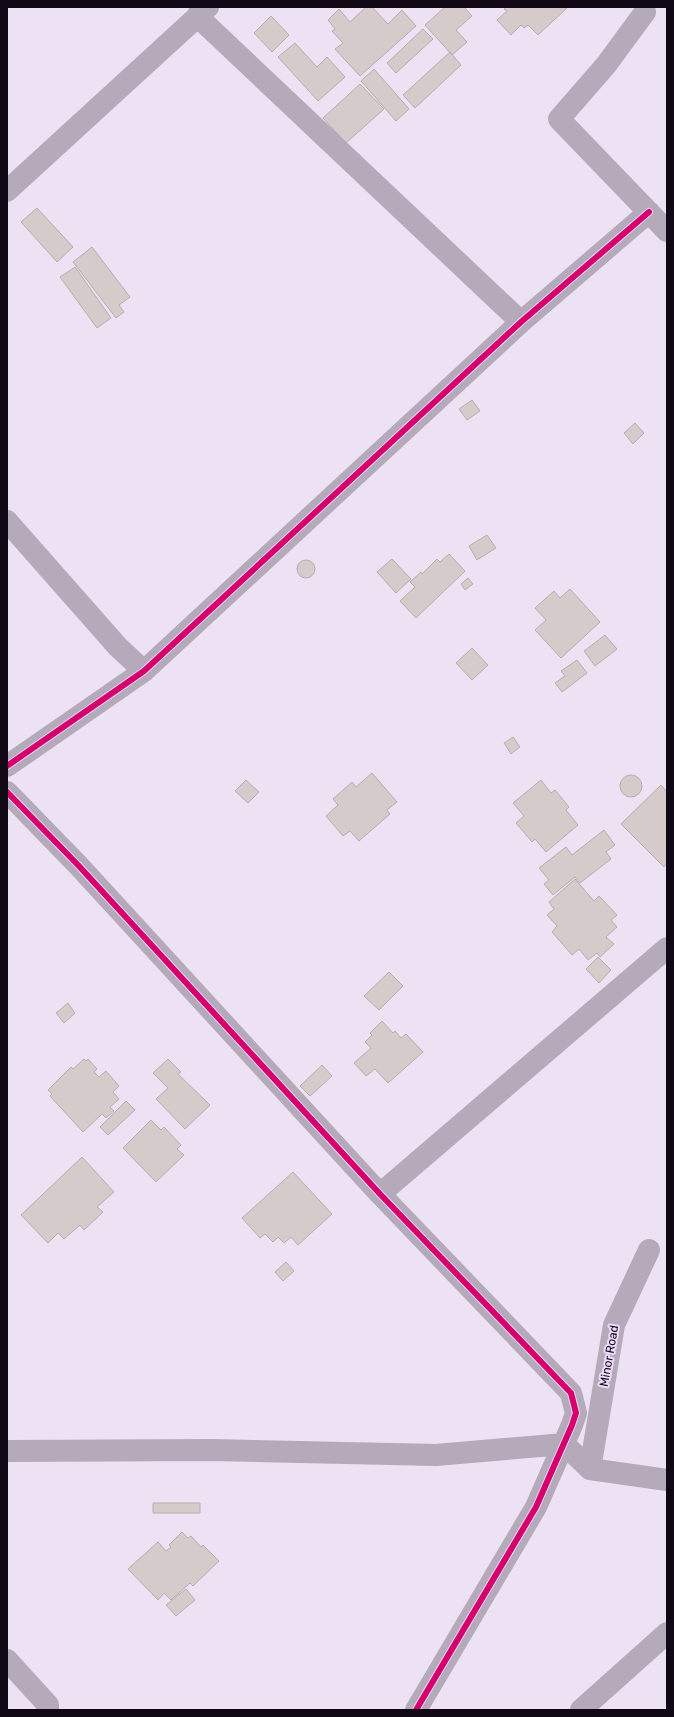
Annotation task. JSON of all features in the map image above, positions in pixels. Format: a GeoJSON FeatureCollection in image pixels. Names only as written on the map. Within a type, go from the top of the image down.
{"type":"FeatureCollection","features":[{"type":"Feature","properties":{"kind":"street"},"geometry":{"type":"LineString","coordinates":[[7,191],[202,11],[521,322]]}},
{"type":"Feature","properties":{"kind":"street"},"geometry":{"type":"LineString","coordinates":[[645,12],[606,66],[559,119],[667,231]]}},
{"type":"Feature","properties":{"kind":"street"},"geometry":{"type":"LineString","coordinates":[[7,766],[144,672],[521,322],[649,212]]}},
{"type":"Feature","properties":{"kind":"street"},"geometry":{"type":"LineString","coordinates":[[7,521],[118,647],[144,672]]}},
{"type":"Feature","properties":{"kind":"street"},"geometry":{"type":"LineString","coordinates":[[7,792],[83,871],[380,1194],[571,1393],[576,1413],[536,1507],[416,1710]]}},
{"type":"Feature","properties":{"kind":"street"},"geometry":{"type":"LineString","coordinates":[[380,1194],[667,948]]}},
{"type":"Feature","properties":{"kind":"street","name":"Minor Road"},"geometry":{"type":"LineString","coordinates":[[590,1469],[614,1325],[649,1250]]}},
{"type":"Feature","properties":{"kind":"street"},"geometry":{"type":"LineString","coordinates":[[7,1451],[213,1450],[436,1455],[564,1444],[590,1469],[667,1480]]}},
{"type":"Feature","properties":{"kind":"street"},"geometry":{"type":"LineString","coordinates":[[581,1710],[667,1634]]}},
{"type":"Feature","properties":{"kind":"street"},"geometry":{"type":"LineString","coordinates":[[7,1660],[48,1705],[48,1710]]}},
{"type":"Feature","properties":{"kind":"building"},"geometry":{"type":"Polygon","coordinates":[[[366,7],[372,7],[388,24],[402,10],[416,26],[360,76],[335,49],[343,43],[332,31],[335,29],[328,20],[339,9],[350,22],[366,7]]]}},
{"type":"Feature","properties":{"kind":"building"},"geometry":{"type":"Polygon","coordinates":[[[445,7],[464,7],[472,16],[456,30],[467,42],[452,55],[425,25],[445,7]]]}},
{"type":"Feature","properties":{"kind":"building"},"geometry":{"type":"Polygon","coordinates":[[[506,7],[568,7],[538,35],[528,25],[524,28],[521,25],[511,35],[497,20],[507,11],[504,9],[506,7]]]}},
{"type":"Feature","properties":{"kind":"building"},"geometry":{"type":"Polygon","coordinates":[[[271,16],[289,35],[272,52],[254,33],[271,16]]]}},
{"type":"Feature","properties":{"kind":"building"},"geometry":{"type":"Polygon","coordinates":[[[423,29],[433,39],[396,73],[387,63],[423,29]]]}},
{"type":"Feature","properties":{"kind":"building"},"geometry":{"type":"Polygon","coordinates":[[[295,43],[317,67],[327,57],[345,77],[318,101],[278,57],[295,43]]]}},
{"type":"Feature","properties":{"kind":"building"},"geometry":{"type":"Polygon","coordinates":[[[450,52],[461,65],[415,108],[403,95],[450,52]]]}},
{"type":"Feature","properties":{"kind":"building"},"geometry":{"type":"Polygon","coordinates":[[[374,69],[409,109],[396,121],[361,81],[374,69]]]}},
{"type":"Feature","properties":{"kind":"building"},"geometry":{"type":"Polygon","coordinates":[[[360,84],[384,109],[346,143],[323,118],[360,84]]]}},
{"type":"Feature","properties":{"kind":"building"},"geometry":{"type":"Polygon","coordinates":[[[37,208],[73,247],[57,262],[21,222],[37,208]]]}},
{"type":"Feature","properties":{"kind":"building"},"geometry":{"type":"Polygon","coordinates":[[[92,247],[130,297],[119,305],[124,312],[116,318],[73,262],[92,247]]]}},
{"type":"Feature","properties":{"kind":"building"},"geometry":{"type":"Polygon","coordinates":[[[75,267],[111,318],[97,328],[60,277],[75,267]]]}},
{"type":"Feature","properties":{"kind":"building"},"geometry":{"type":"Polygon","coordinates":[[[472,400],[480,411],[467,420],[459,409],[472,400]]]}},
{"type":"Feature","properties":{"kind":"building"},"geometry":{"type":"Polygon","coordinates":[[[635,423],[644,433],[633,444],[624,433],[635,423]]]}},
{"type":"Feature","properties":{"kind":"building"},"geometry":{"type":"Polygon","coordinates":[[[487,535],[496,548],[477,560],[469,546],[487,535]]]}},
{"type":"Feature","properties":{"kind":"building"},"geometry":{"type":"Polygon","coordinates":[[[449,554],[465,571],[416,618],[400,601],[415,587],[410,582],[421,572],[422,574],[437,559],[440,562],[449,554]]]}},
{"type":"Feature","properties":{"kind":"building"},"geometry":{"type":"Polygon","coordinates":[[[392,559],[411,579],[396,593],[377,572],[392,559]]]}},
{"type":"Feature","properties":{"kind":"building"},"geometry":{"type":"Polygon","coordinates":[[[306,560],[312,563],[315,569],[312,575],[306,578],[300,575],[297,569],[300,563],[306,560]]]}},
{"type":"Feature","properties":{"kind":"building"},"geometry":{"type":"Polygon","coordinates":[[[468,578],[473,584],[465,590],[461,584],[468,578]]]}},
{"type":"Feature","properties":{"kind":"building"},"geometry":{"type":"Polygon","coordinates":[[[570,589],[600,622],[561,658],[535,630],[546,620],[535,608],[554,591],[560,598],[570,589]]]}},
{"type":"Feature","properties":{"kind":"building"},"geometry":{"type":"Polygon","coordinates":[[[605,635],[617,649],[595,666],[584,651],[605,635]]]}},
{"type":"Feature","properties":{"kind":"building"},"geometry":{"type":"Polygon","coordinates":[[[472,648],[488,665],[472,680],[456,663],[472,648]]]}},
{"type":"Feature","properties":{"kind":"building"},"geometry":{"type":"Polygon","coordinates":[[[577,660],[587,673],[562,692],[555,683],[565,676],[561,671],[577,660]]]}},
{"type":"Feature","properties":{"kind":"building"},"geometry":{"type":"Polygon","coordinates":[[[513,737],[520,747],[511,754],[504,743],[513,737]]]}},
{"type":"Feature","properties":{"kind":"building"},"geometry":{"type":"Polygon","coordinates":[[[372,773],[397,802],[387,810],[390,814],[359,841],[350,831],[343,836],[326,816],[338,805],[333,799],[352,782],[356,787],[372,773]]]}},
{"type":"Feature","properties":{"kind":"building"},"geometry":{"type":"Polygon","coordinates":[[[631,775],[639,778],[642,786],[639,794],[631,797],[623,794],[620,786],[623,778],[631,775]]]}},
{"type":"Feature","properties":{"kind":"building"},"geometry":{"type":"Polygon","coordinates":[[[246,780],[259,792],[248,803],[235,791],[246,780]]]}},
{"type":"Feature","properties":{"kind":"building"},"geometry":{"type":"Polygon","coordinates":[[[541,780],[551,793],[555,790],[569,807],[566,810],[578,825],[546,852],[535,839],[532,842],[516,823],[524,816],[513,803],[541,780]]]}},
{"type":"Feature","properties":{"kind":"building"},"geometry":{"type":"Polygon","coordinates":[[[661,785],[667,792],[667,863],[664,867],[621,824],[661,785]]]}},
{"type":"Feature","properties":{"kind":"building"},"geometry":{"type":"Polygon","coordinates":[[[604,830],[615,845],[606,852],[611,859],[580,883],[575,877],[553,895],[544,884],[549,880],[539,868],[566,847],[572,855],[604,830]]]}},
{"type":"Feature","properties":{"kind":"building"},"geometry":{"type":"Polygon","coordinates":[[[575,879],[594,901],[599,896],[617,915],[611,920],[617,927],[606,937],[614,944],[600,957],[597,953],[588,960],[579,949],[572,955],[552,932],[557,926],[547,915],[554,909],[549,902],[575,879]]]}},
{"type":"Feature","properties":{"kind":"building"},"geometry":{"type":"Polygon","coordinates":[[[598,957],[611,970],[599,983],[586,969],[598,957]]]}},
{"type":"Feature","properties":{"kind":"building"},"geometry":{"type":"Polygon","coordinates":[[[389,972],[403,986],[379,1010],[364,996],[389,972]]]}},
{"type":"Feature","properties":{"kind":"building"},"geometry":{"type":"Polygon","coordinates":[[[68,1003],[75,1013],[64,1023],[56,1013],[68,1003]]]}},
{"type":"Feature","properties":{"kind":"building"},"geometry":{"type":"Polygon","coordinates":[[[382,1021],[393,1033],[395,1031],[401,1038],[406,1034],[423,1052],[388,1083],[375,1069],[366,1076],[354,1063],[371,1048],[365,1042],[372,1035],[370,1033],[382,1021]]]}},
{"type":"Feature","properties":{"kind":"building"},"geometry":{"type":"Polygon","coordinates":[[[84,1059],[86,1061],[88,1059],[97,1069],[94,1072],[99,1077],[106,1071],[119,1086],[113,1092],[119,1099],[110,1107],[114,1111],[106,1118],[102,1114],[83,1132],[50,1096],[52,1094],[48,1090],[71,1067],[73,1069],[84,1059]]]}},
{"type":"Feature","properties":{"kind":"building"},"geometry":{"type":"Polygon","coordinates":[[[168,1059],[181,1072],[178,1074],[210,1105],[185,1129],[156,1099],[168,1088],[153,1073],[168,1059]]]}},
{"type":"Feature","properties":{"kind":"building"},"geometry":{"type":"Polygon","coordinates":[[[322,1065],[332,1076],[310,1096],[300,1086],[322,1065]]]}},
{"type":"Feature","properties":{"kind":"building"},"geometry":{"type":"Polygon","coordinates":[[[126,1101],[135,1110],[108,1135],[100,1127],[126,1101]]]}},
{"type":"Feature","properties":{"kind":"building"},"geometry":{"type":"Polygon","coordinates":[[[151,1120],[161,1130],[164,1127],[181,1145],[177,1149],[184,1155],[156,1182],[123,1148],[151,1120]]]}},
{"type":"Feature","properties":{"kind":"building"},"geometry":{"type":"Polygon","coordinates":[[[82,1157],[114,1192],[97,1207],[103,1212],[84,1230],[80,1225],[64,1239],[58,1233],[48,1243],[21,1215],[82,1157]]]}},
{"type":"Feature","properties":{"kind":"building"},"geometry":{"type":"Polygon","coordinates":[[[293,1172],[332,1214],[298,1245],[291,1237],[284,1243],[278,1237],[273,1242],[265,1234],[260,1238],[242,1218],[293,1172]]]}},
{"type":"Feature","properties":{"kind":"building"},"geometry":{"type":"Polygon","coordinates":[[[286,1262],[294,1271],[283,1281],[275,1272],[286,1262]]]}},
{"type":"Feature","properties":{"kind":"building"},"geometry":{"type":"Polygon","coordinates":[[[153,1503],[200,1503],[200,1513],[153,1513],[153,1503]]]}},
{"type":"Feature","properties":{"kind":"building"},"geometry":{"type":"Polygon","coordinates":[[[182,1532],[188,1538],[191,1536],[201,1547],[203,1545],[219,1561],[193,1586],[190,1583],[171,1600],[164,1593],[158,1600],[128,1569],[158,1542],[166,1551],[171,1547],[169,1545],[182,1532]]]}},
{"type":"Feature","properties":{"kind":"building"},"geometry":{"type":"Polygon","coordinates":[[[186,1589],[195,1600],[176,1616],[166,1605],[186,1589]]]}},
{"type":"Feature","properties":{"kind":"cycle path"},"geometry":{"type":"LineString","coordinates":[[7,766],[144,671],[521,322],[649,212]]}},
{"type":"Feature","properties":{"kind":"cycle path"},"geometry":{"type":"LineString","coordinates":[[7,792],[78,865],[380,1194],[571,1393],[576,1413],[536,1507],[416,1710]]}}]}
